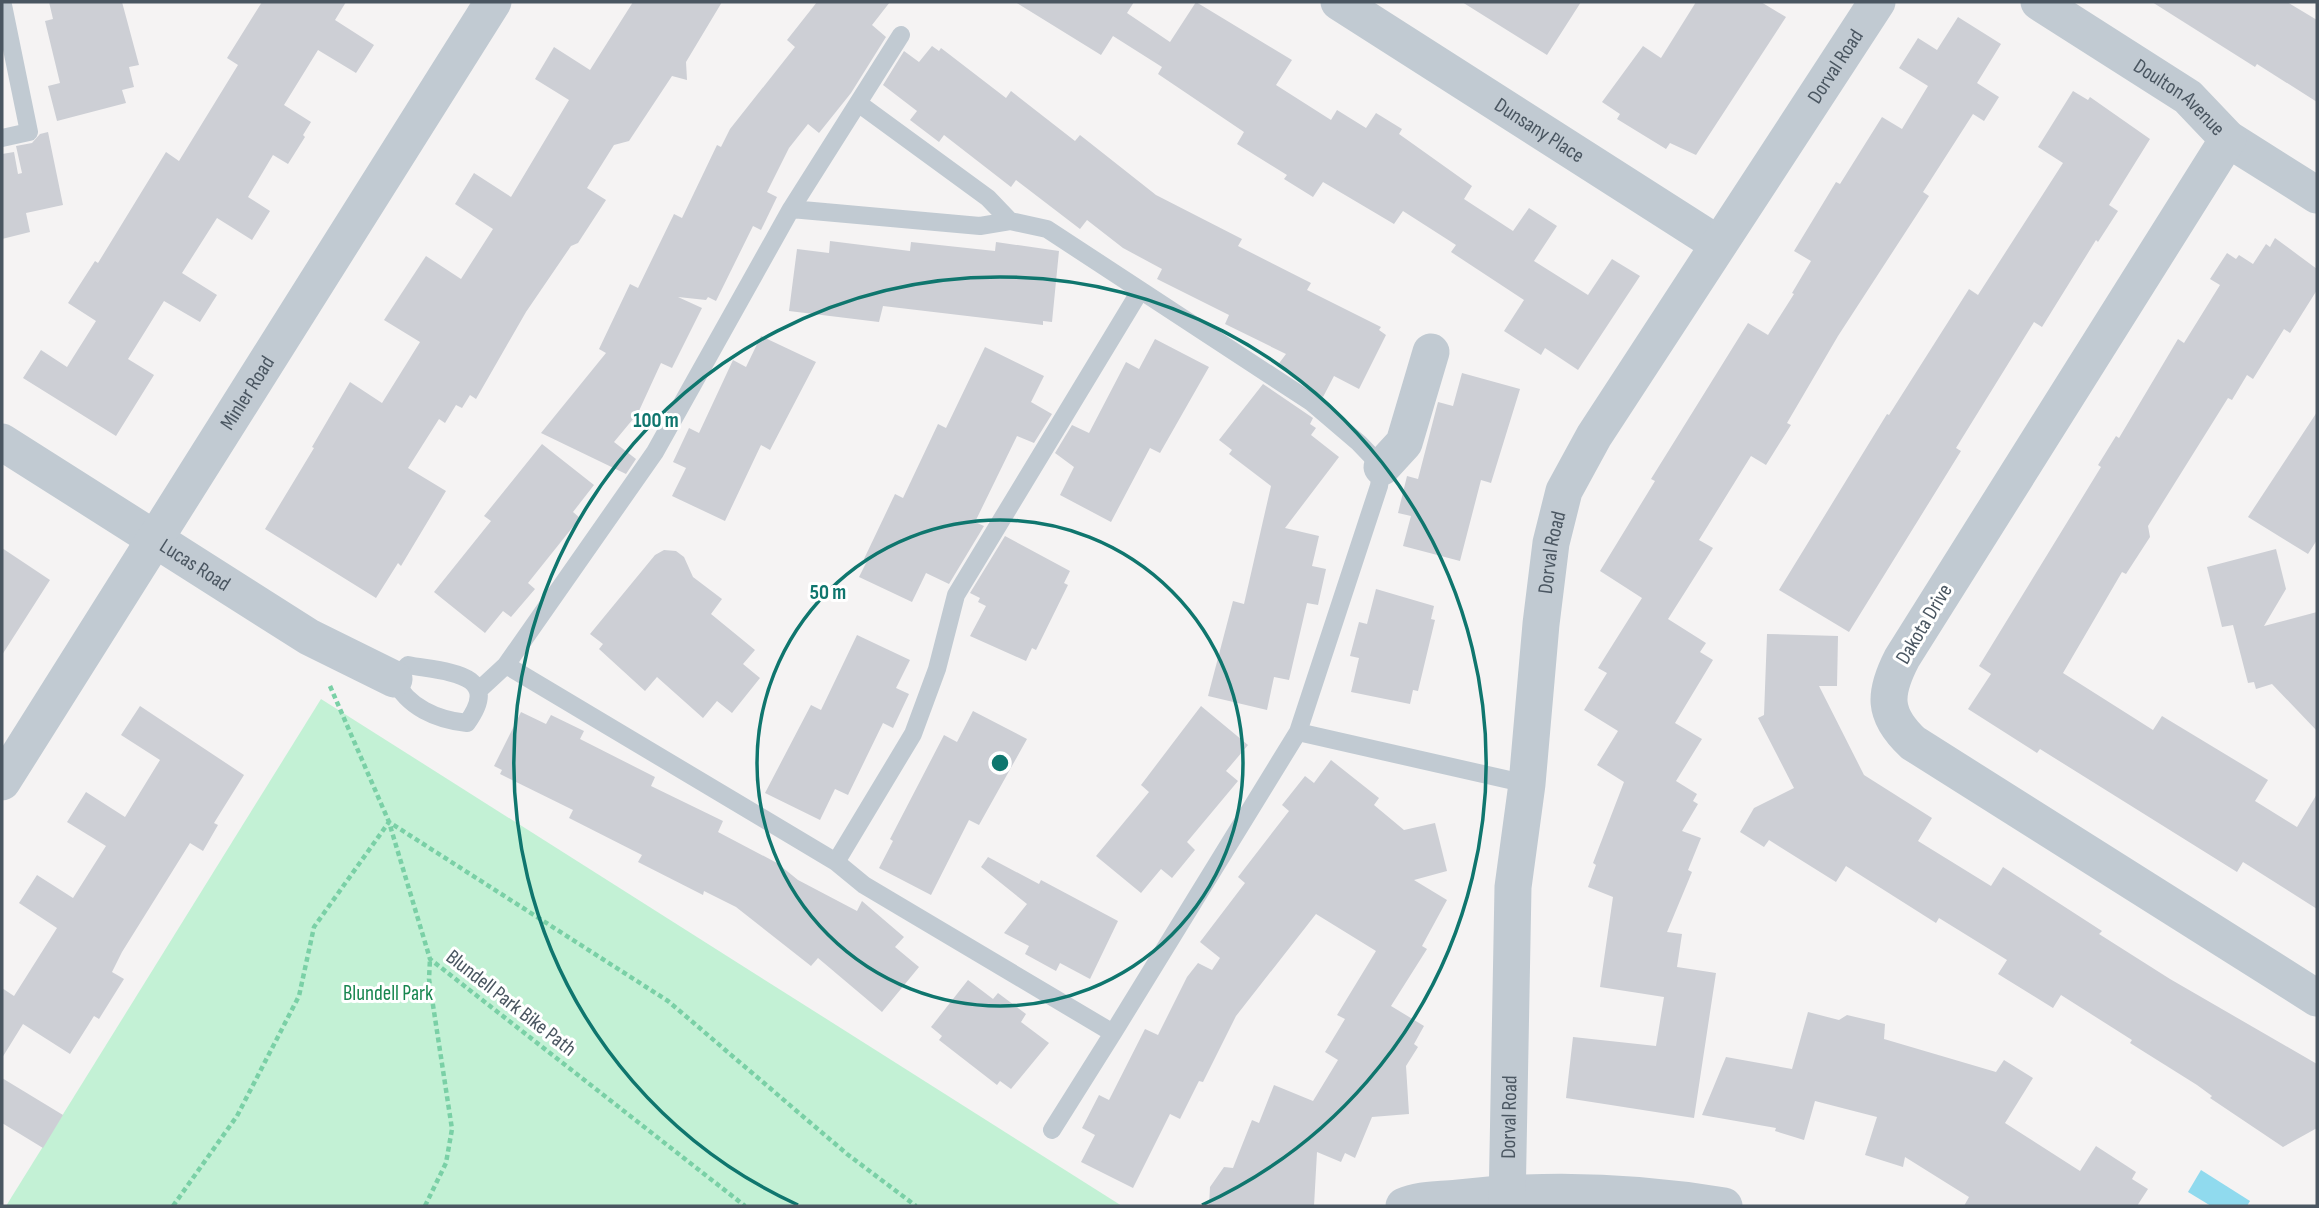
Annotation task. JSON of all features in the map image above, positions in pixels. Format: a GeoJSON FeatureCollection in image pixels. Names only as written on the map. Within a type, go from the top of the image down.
{"type":"FeatureCollection","features":[{"type":"Feature","properties":{"kind":"street","name":"Minler Road"},"geometry":{"type":"LineString","coordinates":[[2,782],[493,2]]}},
{"type":"Feature","properties":{"kind":"street","name":"Dorval Road"},"geometry":{"type":"LineString","coordinates":[[1507,1199],[1513,887],[1527,784],[1549,557],[1564,491],[1594,436],[1877,2]]}},
{"type":"Feature","properties":{"kind":"street","name":"Doulton Avenue"},"geometry":{"type":"LineString","coordinates":[[2039,2],[2188,97],[2228,139],[2317,195]]}},
{"type":"Feature","properties":{"kind":"street","name":"Dunsany Place"},"geometry":{"type":"LineString","coordinates":[[1358,7],[1718,243]]}},
{"type":"Feature","properties":{"kind":"street","name":"Dakota Drive"},"geometry":{"type":"LineString","coordinates":[[2228,139],[1902,657],[1894,674],[1888,702],[1892,717],[1913,743],[2317,998]]}},
{"type":"Feature","properties":{"kind":"street"},"geometry":{"type":"LineString","coordinates":[[1382,467],[1404,443],[1431,352]]}},
{"type":"Feature","properties":{"kind":"street","name":"Lucas Road"},"geometry":{"type":"LineString","coordinates":[[2,442],[309,637],[394,679]]}},
{"type":"Feature","properties":{"kind":"street"},"geometry":{"type":"LineString","coordinates":[[1404,1206],[1507,1199],[1672,1198],[1724,1206]]}},
{"type":"Feature","properties":{"kind":"lane"},"geometry":{"type":"LineString","coordinates":[[2,138],[29,132],[3,5]]}},
{"type":"Feature","properties":{"kind":"lane"},"geometry":{"type":"LineString","coordinates":[[479,690],[506,665],[655,452],[791,209],[901,36]]}},
{"type":"Feature","properties":{"kind":"lane"},"geometry":{"type":"LineString","coordinates":[[858,103],[988,198],[1010,221]]}},
{"type":"Feature","properties":{"kind":"lane"},"geometry":{"type":"LineString","coordinates":[[791,209],[980,226],[1010,221],[1046,229],[1311,402],[1359,443],[1382,467],[1379,486],[1298,732],[1052,1130]]}},
{"type":"Feature","properties":{"kind":"lane"},"geometry":{"type":"LineString","coordinates":[[836,862],[913,734],[937,669],[956,595],[1140,291]]}},
{"type":"Feature","properties":{"kind":"lane"},"geometry":{"type":"LineString","coordinates":[[408,665],[466,676],[479,690],[479,705],[467,723],[442,720],[401,695],[394,679],[408,665]]}},
{"type":"Feature","properties":{"kind":"lane"},"geometry":{"type":"LineString","coordinates":[[506,665],[836,862],[864,885],[1113,1032]]}},
{"type":"Feature","properties":{"kind":"lane"},"geometry":{"type":"LineString","coordinates":[[1298,732],[1527,784]]}},
{"type":"Feature","properties":{"kind":"path","name":"Blundell Park Bike Path"},"geometry":{"type":"LineString","coordinates":[[309,637],[389,822],[430,959],[746,1206]]}},
{"type":"Feature","properties":{"kind":"path"},"geometry":{"type":"LineString","coordinates":[[173,1206],[237,1116],[299,996],[314,928],[389,822],[668,1001],[847,1154],[916,1206]]}},
{"type":"Feature","properties":{"kind":"path"},"geometry":{"type":"LineString","coordinates":[[425,1206],[446,1163],[452,1129],[429,979],[430,959]]}},
{"type":"Feature","properties":{"kind":"green space","name":"Blundell Park"},"geometry":{"type":"Polygon","coordinates":[[[321,699],[1122,1206],[6,1206],[321,699]]]}},
{"type":"Feature","properties":{"kind":"water"},"geometry":{"type":"Polygon","coordinates":[[[2201,1170],[2250,1201],[2247,1206],[2211,1206],[2188,1192],[2201,1170]]]}},
{"type":"Feature","properties":{"kind":"building"},"geometry":{"type":"Polygon","coordinates":[[[49,2],[122,2],[139,65],[129,67],[134,87],[122,90],[126,103],[57,121],[48,86],[60,83],[45,21],[53,19],[49,2]]]}},
{"type":"Feature","properties":{"kind":"building"},"geometry":{"type":"Polygon","coordinates":[[[262,2],[346,2],[335,20],[374,45],[356,73],[318,50],[284,105],[311,122],[303,135],[305,137],[288,164],[273,155],[248,197],[270,211],[252,240],[217,218],[182,273],[217,295],[200,322],[164,301],[128,359],[154,375],[116,436],[23,378],[41,350],[67,367],[96,321],[68,303],[95,261],[98,263],[166,152],[179,161],[238,65],[227,58],[262,2]]]}},
{"type":"Feature","properties":{"kind":"building"},"geometry":{"type":"Polygon","coordinates":[[[633,2],[722,2],[686,62],[687,80],[672,76],[629,141],[614,145],[587,188],[606,200],[578,243],[571,246],[526,312],[476,399],[470,395],[462,408],[456,405],[445,423],[439,419],[408,468],[446,491],[401,566],[398,563],[376,598],[265,529],[350,382],[382,403],[420,342],[384,320],[426,256],[461,279],[493,229],[455,204],[474,173],[511,197],[569,100],[535,79],[554,47],[590,70],[633,2]]]}},
{"type":"Feature","properties":{"kind":"building"},"geometry":{"type":"Polygon","coordinates":[[[817,2],[890,2],[872,25],[886,37],[851,93],[819,133],[808,124],[789,148],[767,192],[777,197],[761,230],[753,226],[716,301],[708,297],[706,300],[678,297],[702,308],[672,368],[661,363],[638,413],[614,442],[636,459],[626,474],[541,433],[606,353],[599,349],[630,284],[638,288],[674,214],[682,218],[717,145],[721,147],[730,129],[795,47],[787,40],[817,2]]]}},
{"type":"Feature","properties":{"kind":"building"},"geometry":{"type":"Polygon","coordinates":[[[1015,2],[1134,2],[1127,13],[1170,42],[1196,2],[1292,60],[1276,85],[1331,120],[1337,110],[1366,128],[1376,113],[1402,129],[1399,134],[1472,186],[1464,199],[1513,231],[1529,208],[1557,226],[1534,261],[1588,295],[1612,259],[1640,276],[1578,370],[1545,348],[1541,355],[1504,331],[1524,300],[1451,252],[1456,245],[1403,211],[1394,224],[1323,182],[1313,197],[1284,179],[1287,175],[1237,144],[1244,132],[1158,74],[1162,67],[1113,36],[1101,55],[1015,2]]]}},
{"type":"Feature","properties":{"kind":"building"},"geometry":{"type":"Polygon","coordinates":[[[1462,2],[1581,2],[1547,55],[1462,2]]]}},
{"type":"Feature","properties":{"kind":"building"},"geometry":{"type":"Polygon","coordinates":[[[1696,2],[1761,2],[1786,17],[1696,155],[1670,143],[1666,149],[1617,119],[1620,114],[1602,102],[1643,46],[1661,58],[1696,2]]]}},
{"type":"Feature","properties":{"kind":"building"},"geometry":{"type":"Polygon","coordinates":[[[2152,2],[2287,2],[2317,20],[2317,102],[2257,64],[2255,67],[2152,2]]]}},
{"type":"Feature","properties":{"kind":"building"},"geometry":{"type":"Polygon","coordinates":[[[1958,17],[2001,44],[1977,83],[1999,97],[1984,121],[1973,114],[1923,192],[1929,196],[1838,336],[1787,423],[1791,425],[1766,465],[1751,456],[1699,540],[1713,548],[1668,619],[1706,643],[1700,652],[1713,660],[1675,723],[1702,739],[1676,781],[1697,794],[1693,801],[1698,804],[1682,831],[1701,838],[1688,870],[1692,872],[1667,932],[1682,934],[1677,967],[1716,973],[1694,1118],[1566,1098],[1573,1037],[1656,1046],[1664,997],[1600,987],[1613,897],[1588,887],[1596,865],[1593,863],[1624,782],[1597,765],[1618,731],[1584,710],[1607,673],[1598,668],[1642,598],[1600,571],[1655,481],[1651,479],[1748,323],[1768,335],[1794,294],[1792,293],[1811,261],[1794,251],[1836,182],[1840,184],[1882,117],[1902,129],[1928,86],[1899,68],[1918,38],[1937,50],[1958,17]]]}},
{"type":"Feature","properties":{"kind":"building"},"geometry":{"type":"Polygon","coordinates":[[[932,46],[939,51],[941,48],[1006,98],[1011,91],[1075,141],[1080,135],[1156,195],[1242,239],[1238,246],[1311,283],[1307,290],[1381,327],[1379,330],[1386,335],[1359,389],[1334,376],[1323,397],[1277,366],[1286,354],[1225,324],[1229,315],[1157,279],[1162,269],[1123,248],[1087,220],[1080,229],[1016,180],[1011,187],[944,135],[939,142],[910,120],[917,111],[883,85],[904,51],[919,62],[932,46]]]}},
{"type":"Feature","properties":{"kind":"building"},"geometry":{"type":"Polygon","coordinates":[[[2073,91],[2088,100],[2090,97],[2150,139],[2109,205],[2118,211],[2098,242],[2096,240],[2042,327],[2034,322],[1956,448],[1961,451],[1849,632],[1779,590],[1887,414],[1889,415],[1969,289],[1978,295],[2063,163],[2038,147],[2073,91]]]}},
{"type":"Feature","properties":{"kind":"building"},"geometry":{"type":"Polygon","coordinates":[[[48,132],[63,205],[26,213],[30,232],[2,239],[2,154],[14,152],[18,174],[22,173],[16,146],[32,143],[40,134],[48,132]]]}},
{"type":"Feature","properties":{"kind":"building"},"geometry":{"type":"Polygon","coordinates":[[[2275,238],[2317,269],[2317,290],[2290,333],[2284,329],[2253,379],[2247,375],[2232,400],[2228,398],[2148,526],[2150,537],[2126,574],[2122,572],[2063,673],[2153,730],[2162,716],[2268,780],[2255,801],[2297,827],[2317,794],[2317,909],[2243,862],[2237,872],[2040,749],[2037,753],[1968,709],[1991,674],[1979,666],[2101,467],[2098,465],[2116,436],[2119,438],[2178,339],[2184,343],[2220,285],[2210,279],[2227,253],[2236,259],[2239,255],[2253,264],[2266,244],[2270,247],[2275,238]]]}},
{"type":"Feature","properties":{"kind":"building"},"geometry":{"type":"Polygon","coordinates":[[[830,241],[910,251],[911,242],[995,251],[996,242],[1059,251],[1052,322],[1043,321],[1043,325],[883,306],[879,322],[789,311],[797,249],[829,253],[830,241]]]}},
{"type":"Feature","properties":{"kind":"building"},"geometry":{"type":"Polygon","coordinates":[[[761,336],[816,362],[770,450],[761,445],[725,521],[672,496],[686,468],[673,462],[689,428],[699,433],[733,360],[746,367],[761,336]]]}},
{"type":"Feature","properties":{"kind":"building"},"geometry":{"type":"Polygon","coordinates":[[[1155,339],[1209,367],[1160,453],[1150,448],[1111,522],[1060,495],[1074,467],[1055,453],[1072,425],[1089,433],[1126,362],[1139,369],[1155,339]]]}},
{"type":"Feature","properties":{"kind":"building"},"geometry":{"type":"Polygon","coordinates":[[[985,347],[1044,376],[1031,402],[1052,414],[1034,443],[1017,436],[975,522],[984,526],[949,584],[926,573],[912,602],[859,577],[867,561],[864,559],[895,494],[903,498],[938,424],[946,428],[985,347]]]}},
{"type":"Feature","properties":{"kind":"building"},"geometry":{"type":"Polygon","coordinates":[[[1462,373],[1520,389],[1491,483],[1481,480],[1460,561],[1403,546],[1411,516],[1398,513],[1407,476],[1418,479],[1438,402],[1453,406],[1462,373]]]}},
{"type":"Feature","properties":{"kind":"building"},"geometry":{"type":"Polygon","coordinates":[[[1263,384],[1313,418],[1310,424],[1316,428],[1311,435],[1339,457],[1285,528],[1319,536],[1312,566],[1326,569],[1318,605],[1307,603],[1289,680],[1274,677],[1267,710],[1208,696],[1233,601],[1244,604],[1271,486],[1229,454],[1232,450],[1219,440],[1263,384]]]}},
{"type":"Feature","properties":{"kind":"building"},"geometry":{"type":"Polygon","coordinates":[[[2317,412],[2317,540],[2308,554],[2248,517],[2317,412]]]}},
{"type":"Feature","properties":{"kind":"building"},"geometry":{"type":"Polygon","coordinates":[[[542,444],[594,485],[573,512],[580,518],[528,583],[535,589],[511,617],[503,611],[485,633],[434,592],[491,521],[484,516],[542,444]]]}},
{"type":"Feature","properties":{"kind":"building"},"geometry":{"type":"Polygon","coordinates":[[[1005,536],[1070,571],[1064,583],[1068,585],[1036,650],[1032,648],[1026,661],[970,636],[986,606],[978,602],[980,598],[970,593],[1005,536]]]}},
{"type":"Feature","properties":{"kind":"building"},"geometry":{"type":"Polygon","coordinates":[[[2,548],[50,580],[2,655],[2,548]]]}},
{"type":"Feature","properties":{"kind":"building"},"geometry":{"type":"Polygon","coordinates":[[[2276,549],[2286,589],[2264,626],[2317,612],[2317,731],[2272,684],[2256,689],[2254,682],[2248,683],[2233,625],[2222,627],[2207,567],[2276,549]]]}},
{"type":"Feature","properties":{"kind":"building"},"geometry":{"type":"Polygon","coordinates":[[[664,550],[676,551],[684,557],[693,577],[722,599],[711,614],[755,650],[743,664],[760,678],[732,713],[717,701],[703,718],[657,677],[645,691],[599,649],[603,644],[590,634],[655,555],[664,550]]]}},
{"type":"Feature","properties":{"kind":"building"},"geometry":{"type":"Polygon","coordinates":[[[1376,589],[1434,606],[1431,619],[1435,620],[1418,691],[1413,690],[1410,704],[1351,692],[1359,658],[1350,656],[1359,622],[1367,624],[1376,589]]]}},
{"type":"Feature","properties":{"kind":"building"},"geometry":{"type":"Polygon","coordinates":[[[1767,634],[1838,636],[1837,686],[1819,686],[1864,775],[1932,818],[1918,841],[1991,886],[2003,867],[2102,931],[2099,934],[2170,979],[2317,1064],[2317,1128],[2283,1147],[2210,1098],[2212,1096],[2197,1085],[2130,1043],[2132,1040],[2061,995],[2053,1008],[1998,974],[2007,960],[1939,918],[1936,923],[1846,866],[1836,882],[1769,840],[1764,847],[1740,832],[1754,808],[1794,788],[1758,718],[1764,715],[1767,634]]]}},
{"type":"Feature","properties":{"kind":"building"},"geometry":{"type":"Polygon","coordinates":[[[857,635],[910,660],[896,688],[909,694],[893,728],[883,723],[848,795],[835,789],[820,820],[765,793],[811,705],[821,710],[857,635]]]}},
{"type":"Feature","properties":{"kind":"building"},"geometry":{"type":"Polygon","coordinates":[[[140,706],[244,775],[214,823],[218,825],[203,851],[190,843],[122,952],[112,972],[124,979],[99,1019],[94,1016],[70,1054],[23,1024],[2,1058],[2,988],[14,996],[57,928],[19,903],[37,875],[73,898],[106,846],[67,822],[86,792],[125,817],[160,760],[121,735],[140,706]]]}},
{"type":"Feature","properties":{"kind":"building"},"geometry":{"type":"Polygon","coordinates":[[[1201,706],[1248,745],[1226,771],[1238,781],[1187,842],[1195,850],[1172,878],[1161,869],[1141,893],[1096,856],[1149,792],[1141,785],[1201,706]]]}},
{"type":"Feature","properties":{"kind":"building"},"geometry":{"type":"Polygon","coordinates":[[[973,711],[1027,739],[979,825],[969,820],[931,895],[879,868],[893,841],[890,839],[944,735],[957,742],[973,711]]]}},
{"type":"Feature","properties":{"kind":"building"},"geometry":{"type":"Polygon","coordinates":[[[521,712],[546,724],[551,715],[584,731],[580,739],[655,777],[651,786],[723,821],[718,832],[777,863],[798,880],[857,911],[862,901],[904,937],[895,947],[919,967],[882,1012],[818,958],[811,966],[736,907],[704,891],[703,895],[638,862],[642,855],[569,818],[573,810],[500,774],[502,770],[494,766],[521,712]]]}},
{"type":"Feature","properties":{"kind":"building"},"geometry":{"type":"Polygon","coordinates":[[[1331,760],[1379,798],[1374,805],[1404,830],[1435,823],[1447,871],[1414,880],[1447,900],[1422,946],[1427,949],[1391,1006],[1424,1026],[1414,1044],[1418,1047],[1406,1066],[1409,1114],[1372,1117],[1355,1158],[1345,1153],[1341,1162],[1317,1152],[1314,1206],[1209,1206],[1210,1187],[1224,1167],[1233,1168],[1252,1120],[1259,1123],[1274,1085],[1313,1101],[1338,1060],[1325,1052],[1345,1019],[1337,1015],[1376,951],[1316,914],[1236,1016],[1203,1082],[1199,1081],[1180,1119],[1170,1114],[1133,1188],[1081,1162],[1095,1135],[1082,1128],[1099,1095],[1109,1100],[1145,1029],[1158,1035],[1187,977],[1198,963],[1212,970],[1220,958],[1200,942],[1245,883],[1238,877],[1289,811],[1282,805],[1305,776],[1314,783],[1331,760]]]}},
{"type":"Feature","properties":{"kind":"building"},"geometry":{"type":"Polygon","coordinates":[[[988,857],[1039,884],[1041,880],[1118,921],[1090,979],[1060,963],[1056,971],[1025,954],[1029,946],[1004,933],[1027,904],[981,867],[988,857]]]}},
{"type":"Feature","properties":{"kind":"building"},"geometry":{"type":"Polygon","coordinates":[[[968,980],[993,999],[998,993],[1026,1014],[1021,1022],[1049,1043],[1011,1089],[1000,1081],[997,1085],[939,1040],[942,1036],[931,1027],[968,980]]]}},
{"type":"Feature","properties":{"kind":"building"},"geometry":{"type":"Polygon","coordinates":[[[1808,1012],[1839,1020],[1847,1015],[1885,1024],[1884,1039],[1996,1072],[2004,1060],[2033,1078],[2005,1123],[2080,1171],[2096,1146],[2136,1172],[2132,1179],[2148,1189],[2137,1206],[1964,1206],[1969,1197],[1905,1157],[1903,1167],[1865,1155],[1877,1117],[1815,1101],[1804,1140],[1775,1131],[1776,1128],[1702,1115],[1726,1057],[1792,1069],[1808,1012]]]}},
{"type":"Feature","properties":{"kind":"building"},"geometry":{"type":"Polygon","coordinates":[[[2,1078],[63,1115],[43,1148],[2,1123],[2,1078]]]}}]}
